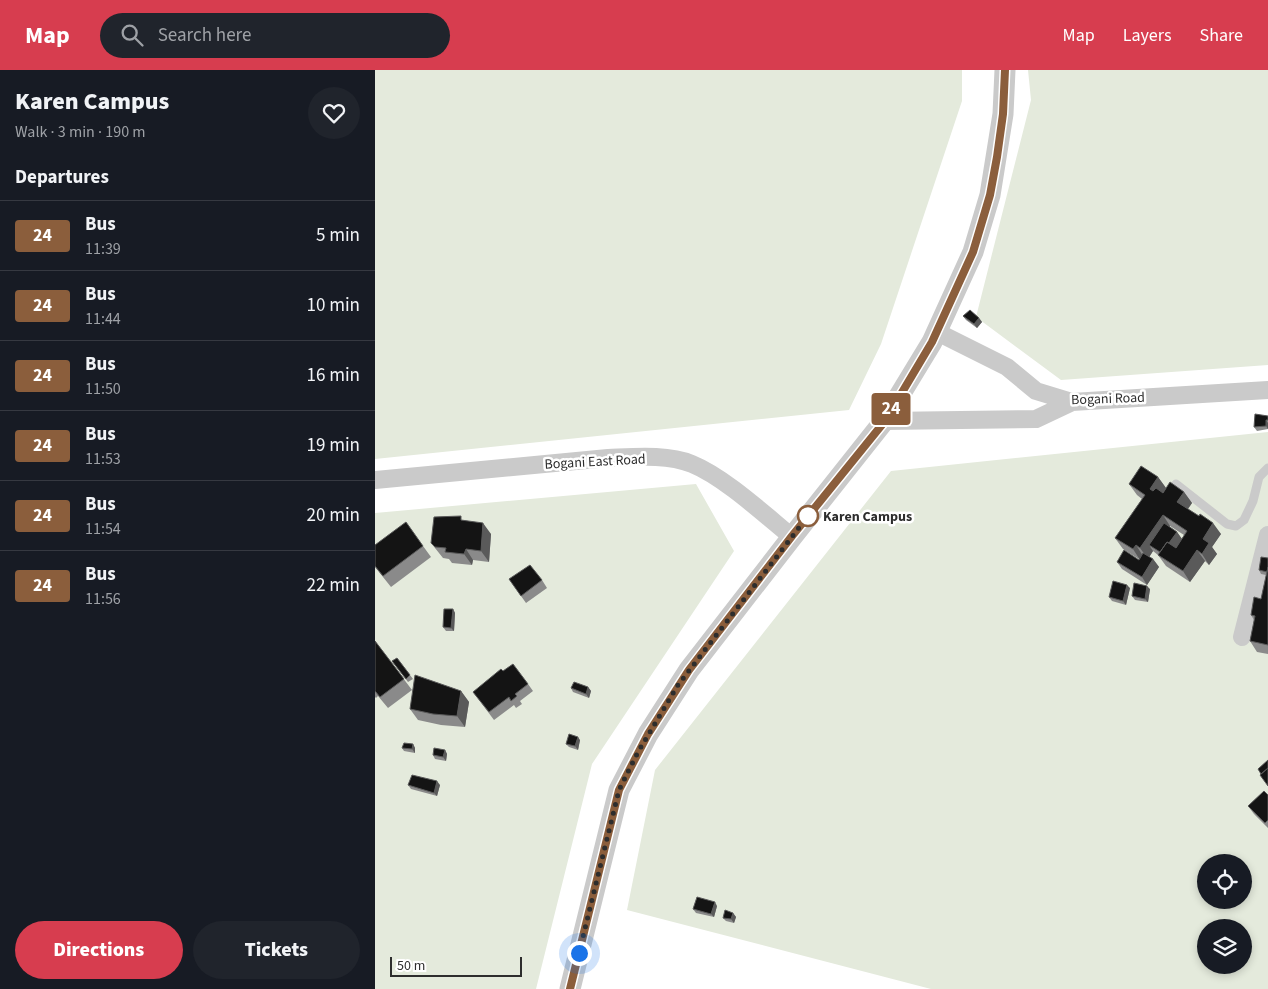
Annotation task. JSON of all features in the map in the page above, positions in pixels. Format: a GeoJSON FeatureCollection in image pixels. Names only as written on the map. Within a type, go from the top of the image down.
{"type":"FeatureCollection","features":[{"type":"Feature","properties":{"kind":"street"},"geometry":{"type":"LineString","coordinates":[[570,989],[619,790],[648,734],[678,685],[792,536],[885,421],[937,332],[973,252],[990,195],[1003,114],[1005,70]]}},
{"type":"Feature","properties":{"kind":"street","name":"Bogani Road"},"geometry":{"type":"LineString","coordinates":[[937,332],[1007,367],[1036,391],[1073,402],[1268,390]]}},
{"type":"Feature","properties":{"kind":"street"},"geometry":{"type":"LineString","coordinates":[[885,421],[1036,418],[1073,402]]}},
{"type":"Feature","properties":{"kind":"street","name":"Bogani East Road"},"geometry":{"type":"LineString","coordinates":[[375,480],[608,458],[641,457],[670,459],[692,464],[708,472],[792,536]]}},
{"type":"Feature","properties":{"kind":"street"},"geometry":{"type":"LineString","coordinates":[[1243,637],[1268,535]]}},
{"type":"Feature","properties":{"kind":"lane"},"geometry":{"type":"LineString","coordinates":[[1176,484],[1227,524],[1236,526],[1244,520],[1253,500],[1259,477],[1268,468]]}},
{"type":"Feature","properties":{"kind":"shaded area"},"geometry":{"type":"Polygon","coordinates":[[[375,70],[962,70],[962,101],[881,344],[849,410],[375,459],[375,70]]]}},
{"type":"Feature","properties":{"kind":"shaded area"},"geometry":{"type":"Polygon","coordinates":[[[1028,70],[1268,70],[1268,365],[1061,380],[976,317],[1031,100],[1028,70]]]}},
{"type":"Feature","properties":{"kind":"shaded area"},"geometry":{"type":"Polygon","coordinates":[[[1268,432],[1268,989],[931,989],[627,910],[655,770],[891,471],[1268,432]]]}},
{"type":"Feature","properties":{"kind":"shaded area"},"geometry":{"type":"Polygon","coordinates":[[[696,484],[734,551],[592,764],[536,989],[375,989],[375,513],[696,484]]]}},
{"type":"Feature","properties":{"kind":"building"},"geometry":{"type":"Polygon","coordinates":[[[970,310],[979,318],[974,324],[963,316],[970,310]]]}},
{"type":"Feature","properties":{"kind":"building"},"geometry":{"type":"Polygon","coordinates":[[[1255,414],[1268,416],[1266,426],[1254,427],[1255,414]]]}},
{"type":"Feature","properties":{"kind":"building"},"geometry":{"type":"Polygon","coordinates":[[[1141,466],[1158,477],[1150,489],[1153,491],[1156,488],[1163,493],[1170,482],[1184,492],[1177,502],[1213,523],[1203,539],[1209,543],[1202,554],[1197,550],[1183,571],[1158,555],[1167,542],[1176,548],[1187,531],[1163,515],[1140,548],[1136,545],[1133,549],[1115,538],[1145,495],[1129,484],[1141,466]]]}},
{"type":"Feature","properties":{"kind":"building"},"geometry":{"type":"Polygon","coordinates":[[[461,516],[461,520],[483,523],[481,551],[466,549],[464,554],[445,552],[446,548],[435,547],[431,543],[434,517],[461,516]]]}},
{"type":"Feature","properties":{"kind":"building"},"geometry":{"type":"Polygon","coordinates":[[[406,522],[423,546],[383,576],[375,566],[375,545],[406,522]]]}},
{"type":"Feature","properties":{"kind":"building"},"geometry":{"type":"Polygon","coordinates":[[[1164,523],[1177,532],[1160,552],[1149,545],[1164,523]]]}},
{"type":"Feature","properties":{"kind":"building"},"geometry":{"type":"Polygon","coordinates":[[[1124,550],[1139,560],[1143,553],[1153,559],[1142,577],[1117,562],[1124,550]]]}},
{"type":"Feature","properties":{"kind":"building"},"geometry":{"type":"Polygon","coordinates":[[[1261,557],[1268,558],[1267,572],[1259,570],[1261,557]]]}},
{"type":"Feature","properties":{"kind":"building"},"geometry":{"type":"Polygon","coordinates":[[[530,565],[542,580],[521,596],[509,579],[530,565]]]}},
{"type":"Feature","properties":{"kind":"building"},"geometry":{"type":"Polygon","coordinates":[[[1268,567],[1268,645],[1250,641],[1255,616],[1251,615],[1254,597],[1261,599],[1268,567]]]}},
{"type":"Feature","properties":{"kind":"building"},"geometry":{"type":"Polygon","coordinates":[[[1113,581],[1127,585],[1123,601],[1109,597],[1113,581]]]}},
{"type":"Feature","properties":{"kind":"building"},"geometry":{"type":"Polygon","coordinates":[[[1134,583],[1147,586],[1145,599],[1132,596],[1134,583]]]}},
{"type":"Feature","properties":{"kind":"building"},"geometry":{"type":"Polygon","coordinates":[[[444,609],[453,609],[451,628],[443,627],[444,609]]]}},
{"type":"Feature","properties":{"kind":"building"},"geometry":{"type":"Polygon","coordinates":[[[375,641],[404,679],[380,697],[375,691],[375,641]]]}},
{"type":"Feature","properties":{"kind":"building"},"geometry":{"type":"Polygon","coordinates":[[[397,658],[410,675],[406,679],[392,661],[397,658]]]}},
{"type":"Feature","properties":{"kind":"building"},"geometry":{"type":"Polygon","coordinates":[[[513,664],[528,684],[515,694],[517,696],[511,701],[509,697],[489,712],[473,692],[501,669],[503,671],[513,664]]]}},
{"type":"Feature","properties":{"kind":"building"},"geometry":{"type":"Polygon","coordinates":[[[415,675],[461,691],[457,716],[433,714],[410,709],[415,675]]]}},
{"type":"Feature","properties":{"kind":"building"},"geometry":{"type":"Polygon","coordinates":[[[574,682],[588,687],[586,694],[571,688],[574,682]]]}},
{"type":"Feature","properties":{"kind":"building"},"geometry":{"type":"Polygon","coordinates":[[[569,734],[578,737],[575,746],[566,744],[569,734]]]}},
{"type":"Feature","properties":{"kind":"building"},"geometry":{"type":"Polygon","coordinates":[[[404,743],[413,744],[412,749],[402,748],[404,743]]]}},
{"type":"Feature","properties":{"kind":"building"},"geometry":{"type":"Polygon","coordinates":[[[434,748],[445,750],[443,757],[433,755],[434,748]]]}},
{"type":"Feature","properties":{"kind":"building"},"geometry":{"type":"Polygon","coordinates":[[[1268,760],[1268,768],[1261,774],[1258,769],[1268,760]]]}},
{"type":"Feature","properties":{"kind":"building"},"geometry":{"type":"Polygon","coordinates":[[[1268,768],[1268,786],[1260,775],[1268,768]]]}},
{"type":"Feature","properties":{"kind":"building"},"geometry":{"type":"Polygon","coordinates":[[[412,775],[437,781],[434,793],[408,785],[412,775]]]}},
{"type":"Feature","properties":{"kind":"building"},"geometry":{"type":"Polygon","coordinates":[[[1264,791],[1268,795],[1268,820],[1265,823],[1248,806],[1264,791]]]}},
{"type":"Feature","properties":{"kind":"building"},"geometry":{"type":"Polygon","coordinates":[[[697,897],[715,902],[711,914],[693,909],[697,897]]]}},
{"type":"Feature","properties":{"kind":"building"},"geometry":{"type":"Polygon","coordinates":[[[725,910],[733,913],[731,919],[723,918],[725,910]]]}},
{"type":"Feature","properties":{"kind":"bus line","name":"24"},"geometry":{"type":"LineString","coordinates":[[570,989],[619,790],[648,734],[689,670],[792,536],[885,421],[932,342],[973,252],[990,195],[1003,114],[1005,70]]}},
{"type":"Feature","properties":{"kind":"place","name":"Karen Campus"},"geometry":{"type":"Point","coordinates":[808,516]}},
{"type":"Feature","properties":{"kind":"route"},"geometry":{"type":"LineString","coordinates":[[579,953],[619,790],[638,752],[678,685],[808,516]]}}]}
